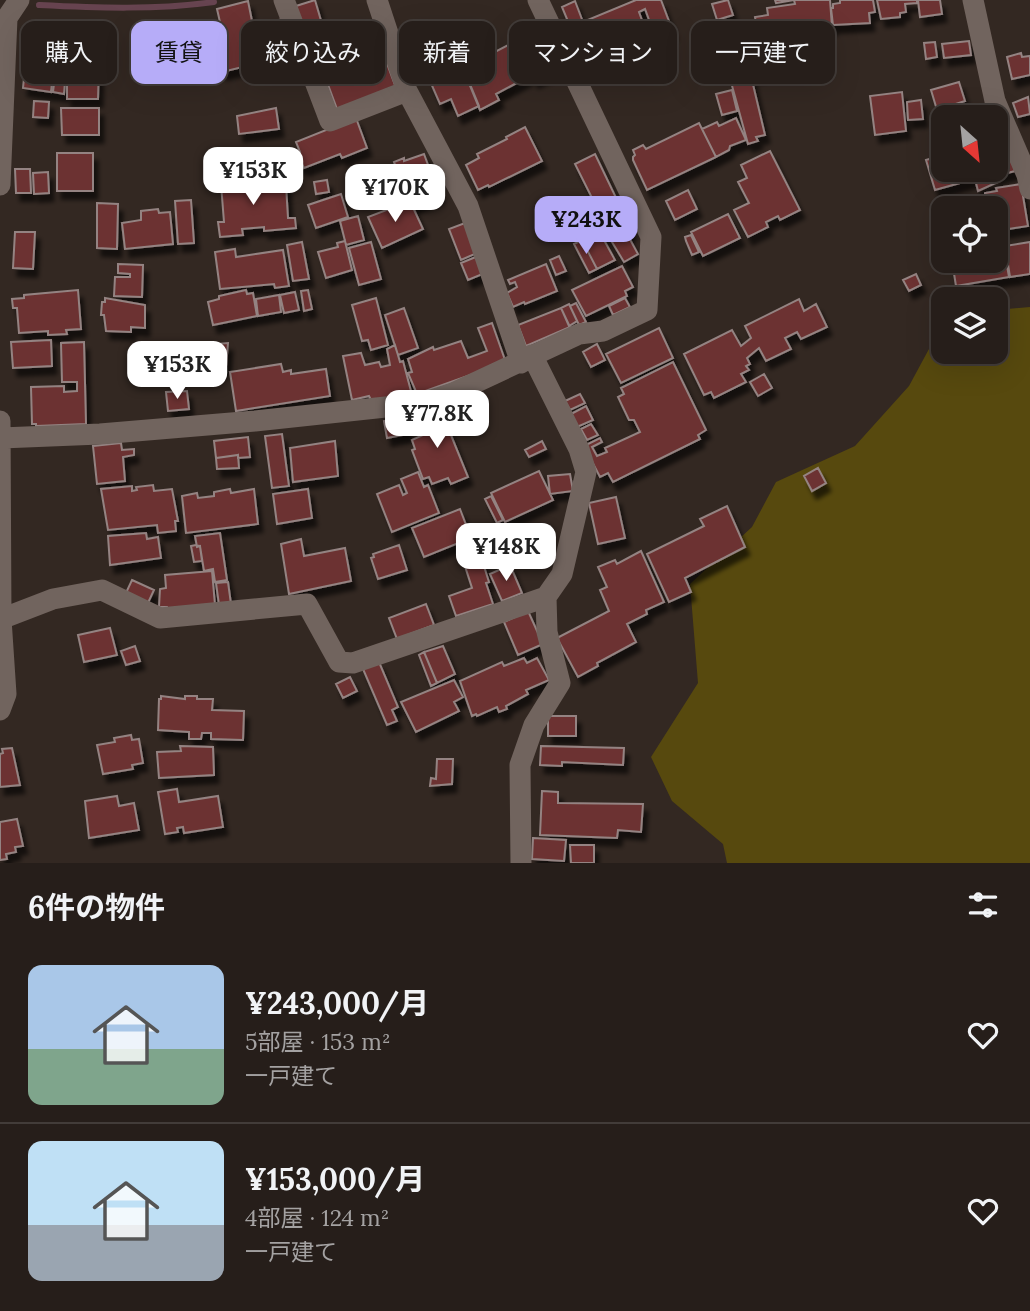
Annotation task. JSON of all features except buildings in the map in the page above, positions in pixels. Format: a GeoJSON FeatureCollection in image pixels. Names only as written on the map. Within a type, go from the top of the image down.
{"type":"FeatureCollection","features":[{"type":"Feature","properties":{"kind":"street"},"geometry":{"type":"LineString","coordinates":[[0,184],[8,18],[19,0]]}},
{"type":"Feature","properties":{"kind":"street"},"geometry":{"type":"LineString","coordinates":[[284,0],[330,121],[407,91]]}},
{"type":"Feature","properties":{"kind":"street"},"geometry":{"type":"LineString","coordinates":[[1,619],[52,599],[102,590],[160,618],[307,604],[339,662],[353,663],[546,597],[562,574],[586,472],[579,449],[526,359],[468,206],[407,91],[377,0]]}},
{"type":"Feature","properties":{"kind":"street"},"geometry":{"type":"LineString","coordinates":[[0,710],[6,694],[1,619],[1,429],[100,434],[256,421],[423,402],[453,393],[579,334],[603,331],[647,310],[651,237],[538,0]]}},
{"type":"Feature","properties":{"kind":"street"},"geometry":{"type":"LineString","coordinates":[[973,0],[995,101],[1030,188]]}},
{"type":"Feature","properties":{"kind":"street"},"geometry":{"type":"LineString","coordinates":[[521,863],[520,765],[534,725],[560,683],[547,632],[546,597]]}},
{"type":"Feature","properties":{"kind":"shaded area"},"geometry":{"type":"Polygon","coordinates":[[[1030,307],[1030,863],[727,863],[723,844],[672,801],[651,757],[698,683],[690,584],[752,527],[776,482],[855,446],[909,386],[931,345],[931,364],[1008,364],[1008,309],[1030,307]]]}},
{"type":"Feature","properties":{"kind":"waterway"},"geometry":{"type":"LineString","coordinates":[[39,5],[149,7],[214,2]]}}]}
